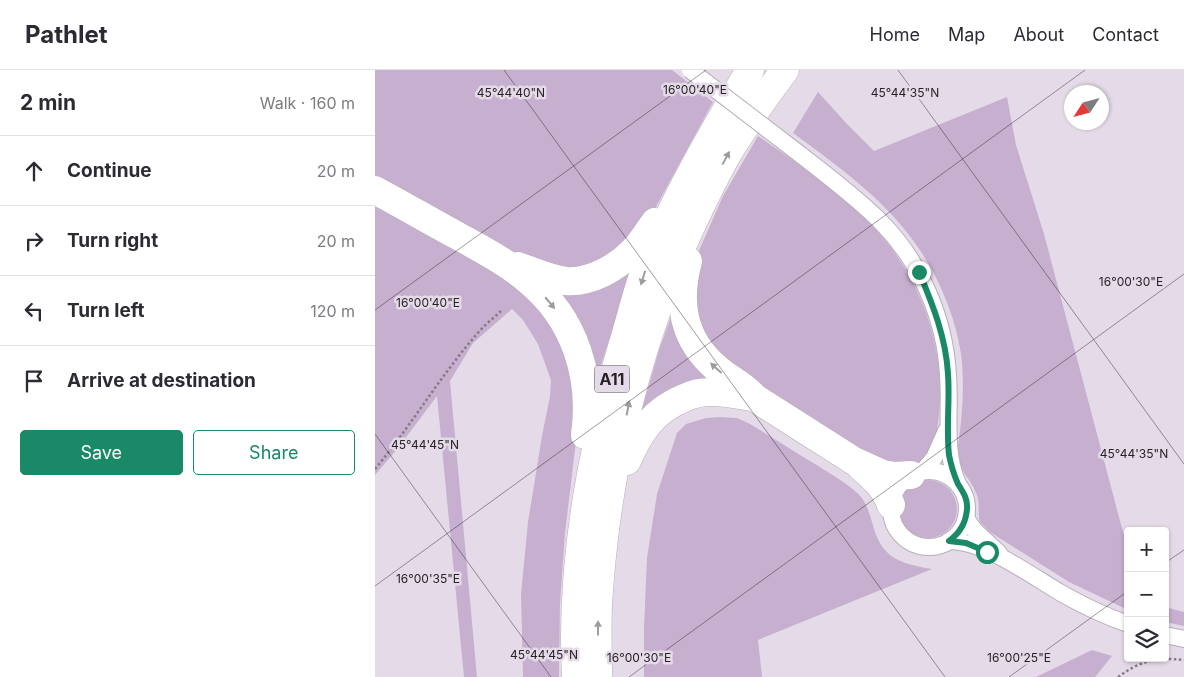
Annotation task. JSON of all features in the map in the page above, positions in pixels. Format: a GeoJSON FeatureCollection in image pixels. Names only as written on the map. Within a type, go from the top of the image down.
{"type":"FeatureCollection","features":[{"type":"Feature","properties":{"kind":"highway","name":"A11"},"geometry":{"type":"LineString","coordinates":[[576,677],[578,582],[592,470],[612,377],[645,270],[693,193],[750,70]]}},
{"type":"Feature","properties":{"kind":"highway","name":"A11"},"geometry":{"type":"LineString","coordinates":[[598,677],[598,606],[608,507],[630,398],[646,343],[682,246],[693,193],[731,149],[785,70]]}},
{"type":"Feature","properties":{"kind":"highway"},"geometry":{"type":"LineString","coordinates":[[375,190],[500,260],[529,281],[549,300],[573,338],[581,360],[588,397],[572,530],[578,582]]}},
{"type":"Feature","properties":{"kind":"highway"},"geometry":{"type":"LineString","coordinates":[[500,260],[567,281],[601,274],[618,264],[635,250],[693,193]]}},
{"type":"Feature","properties":{"kind":"highway"},"geometry":{"type":"LineString","coordinates":[[693,193],[682,296],[684,317],[690,334],[700,351],[724,374],[743,386],[755,398],[854,461],[883,474],[894,476],[917,473]]}},
{"type":"Feature","properties":{"kind":"highway"},"geometry":{"type":"LineString","coordinates":[[608,507],[634,443],[647,424],[661,410],[691,395],[709,392],[755,398]]}},
{"type":"Feature","properties":{"kind":"highway"},"geometry":{"type":"LineString","coordinates":[[854,461],[878,482],[891,505]]}},
{"type":"Feature","properties":{"kind":"street"},"geometry":{"type":"LineString","coordinates":[[690,70],[845,189],[881,222],[919,272],[933,305],[944,340],[948,373],[949,454],[952,469],[958,484],[965,494],[967,506],[966,518],[957,535],[938,546],[926,547],[914,544],[904,538],[896,528],[892,517],[891,505],[894,493],[901,483],[917,473],[934,458],[948,424]]}},
{"type":"Feature","properties":{"kind":"street"},"geometry":{"type":"LineString","coordinates":[[917,473],[936,471],[948,476],[958,484]]}},
{"type":"Feature","properties":{"kind":"street"},"geometry":{"type":"LineString","coordinates":[[966,518],[975,531],[1004,558]]}},
{"type":"Feature","properties":{"kind":"street"},"geometry":{"type":"LineString","coordinates":[[949,541],[966,543],[1004,558],[1061,593],[1124,622]]}},
{"type":"Feature","properties":{"kind":"street"},"geometry":{"type":"LineString","coordinates":[[1169,636],[1184,640]]}},
{"type":"Feature","properties":{"kind":"path"},"geometry":{"type":"LineString","coordinates":[[375,469],[399,441],[478,332],[502,310]]}},
{"type":"Feature","properties":{"kind":"path"},"geometry":{"type":"LineString","coordinates":[[1118,677],[1127,670],[1151,660],[1171,658],[1184,660]]}},
{"type":"Feature","properties":{"kind":"shaded area"},"geometry":{"type":"Polygon","coordinates":[[[375,70],[672,70],[713,102],[651,216],[593,270],[523,262],[375,178],[375,70]]]}},
{"type":"Feature","properties":{"kind":"shaded area"},"geometry":{"type":"Polygon","coordinates":[[[818,92],[874,151],[1007,97],[1016,145],[1044,234],[1124,536],[1124,608],[1069,582],[990,532],[980,522],[977,496],[961,466],[958,456],[963,388],[961,354],[949,306],[933,272],[918,247],[882,205],[840,168],[793,133],[818,92]]]}},
{"type":"Feature","properties":{"kind":"shaded area"},"geometry":{"type":"Polygon","coordinates":[[[758,136],[816,177],[858,211],[888,244],[903,265],[915,288],[926,312],[933,336],[940,388],[935,442],[929,455],[919,464],[893,469],[744,379],[696,333],[694,262],[723,196],[758,136]]]}},
{"type":"Feature","properties":{"kind":"shaded area"},"geometry":{"type":"Polygon","coordinates":[[[375,199],[523,285],[571,352],[577,433],[565,533],[560,603],[559,677],[523,677],[521,594],[528,522],[550,396],[551,380],[538,344],[523,320],[512,309],[473,343],[450,381],[477,677],[464,677],[437,396],[375,475],[375,199]]]}},
{"type":"Feature","properties":{"kind":"shaded area"},"geometry":{"type":"Polygon","coordinates":[[[634,263],[594,386],[554,286],[634,263]]]}},
{"type":"Feature","properties":{"kind":"shaded area"},"geometry":{"type":"Polygon","coordinates":[[[674,309],[725,384],[639,419],[660,347],[674,309]]]}},
{"type":"Feature","properties":{"kind":"shaded area"},"geometry":{"type":"Polygon","coordinates":[[[706,418],[737,418],[750,424],[847,484],[864,502],[880,544],[886,551],[900,561],[932,569],[758,640],[762,677],[644,677],[647,558],[657,494],[677,433],[686,424],[706,418]]]}},
{"type":"Feature","properties":{"kind":"shaded area"},"geometry":{"type":"Polygon","coordinates":[[[928,480],[939,482],[952,493],[957,509],[955,520],[944,533],[928,538],[917,536],[904,525],[899,509],[901,498],[912,485],[928,480]]]}},
{"type":"Feature","properties":{"kind":"shaded area"},"geometry":{"type":"Polygon","coordinates":[[[1169,608],[1184,612],[1184,626],[1169,623],[1169,608]]]}},
{"type":"Feature","properties":{"kind":"shaded area"},"geometry":{"type":"Polygon","coordinates":[[[1092,650],[1112,656],[1095,677],[1036,677],[1092,650]]]}},
{"type":"Feature","properties":{"kind":"route"},"geometry":{"type":"LineString","coordinates":[[919,272],[933,305],[944,340],[948,373],[949,454],[952,469],[958,484],[965,494],[967,506],[963,527],[949,541],[966,543],[987,552]]}}]}
